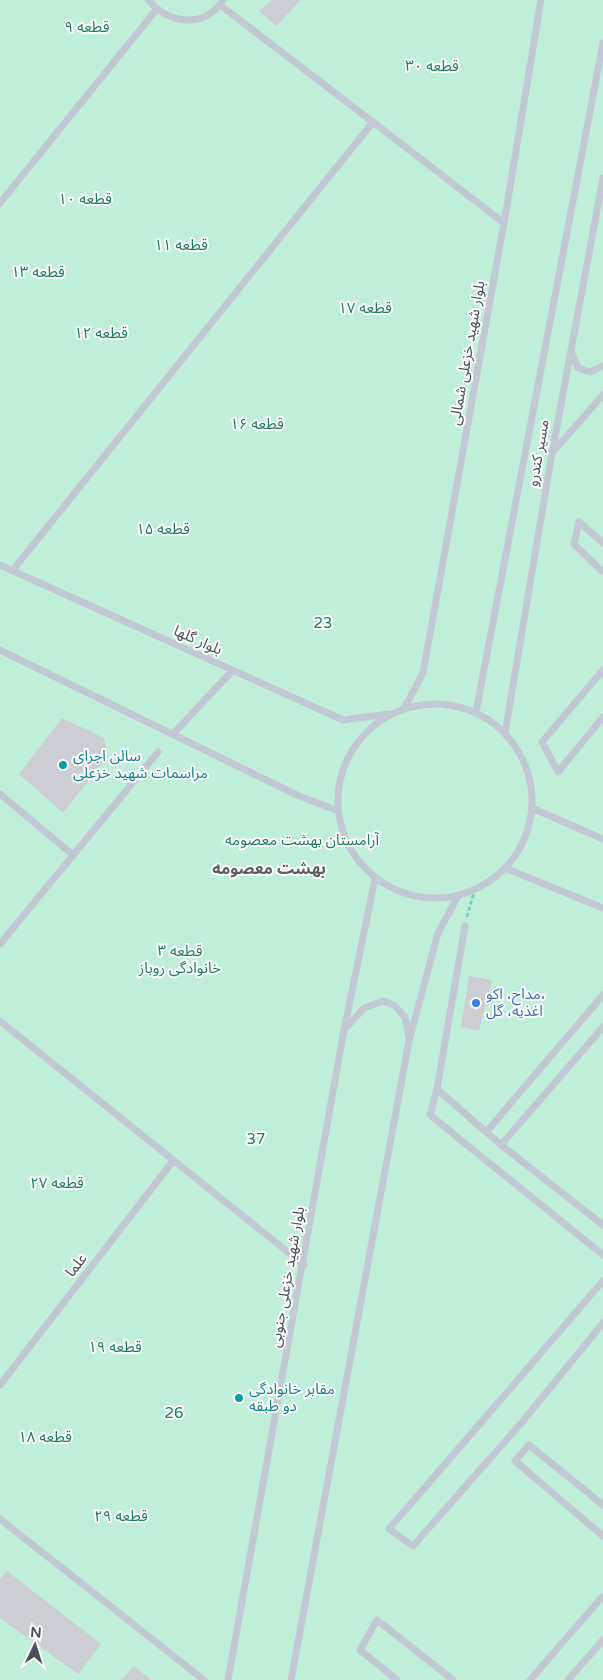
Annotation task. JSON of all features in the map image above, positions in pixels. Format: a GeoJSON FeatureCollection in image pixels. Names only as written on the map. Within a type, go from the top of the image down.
{"type":"FeatureCollection","features":[{"type":"Feature","properties":{"kind":"lane"},"geometry":{"type":"LineString","coordinates":[[148,0],[156,10],[175,19],[196,19],[209,14],[222,2],[504,224]]}},
{"type":"Feature","properties":{"kind":"lane","name":"بلوار شهید خزعلی شمالی"},"geometry":{"type":"LineString","coordinates":[[405,707],[424,673],[504,224],[541,0]]}},
{"type":"Feature","properties":{"kind":"lane"},"geometry":{"type":"LineString","coordinates":[[0,202],[156,10]]}},
{"type":"Feature","properties":{"kind":"lane"},"geometry":{"type":"LineString","coordinates":[[476,712],[603,42]]}},
{"type":"Feature","properties":{"kind":"lane"},"geometry":{"type":"LineString","coordinates":[[12,571],[373,122]]}},
{"type":"Feature","properties":{"kind":"lane","name":"مسیر کندرو"},"geometry":{"type":"LineString","coordinates":[[505,733],[570,351],[603,178]]}},
{"type":"Feature","properties":{"kind":"lane"},"geometry":{"type":"LineString","coordinates":[[570,351],[578,368],[590,372],[603,366]]}},
{"type":"Feature","properties":{"kind":"lane"},"geometry":{"type":"LineString","coordinates":[[552,453],[603,395]]}},
{"type":"Feature","properties":{"kind":"lane"},"geometry":{"type":"LineString","coordinates":[[603,543],[579,522],[574,544],[603,572]]}},
{"type":"Feature","properties":{"kind":"lane","name":"بلوار گلها"},"geometry":{"type":"LineString","coordinates":[[0,565],[343,720],[389,714]]}},
{"type":"Feature","properties":{"kind":"lane"},"geometry":{"type":"LineString","coordinates":[[0,650],[174,733],[299,796],[336,810]]}},
{"type":"Feature","properties":{"kind":"lane"},"geometry":{"type":"LineString","coordinates":[[174,733],[232,670]]}},
{"type":"Feature","properties":{"kind":"lane"},"geometry":{"type":"LineString","coordinates":[[603,670],[542,742],[558,772],[603,717]]}},
{"type":"Feature","properties":{"kind":"lane"},"geometry":{"type":"LineString","coordinates":[[429,703],[454,705],[476,712],[505,733],[515,745],[529,775],[532,808],[528,830],[519,850],[505,868],[475,890],[458,896],[429,898],[401,893],[375,879],[356,860],[343,837],[336,810],[340,772],[359,738],[389,714],[405,707],[429,703]]}},
{"type":"Feature","properties":{"kind":"lane"},"geometry":{"type":"LineString","coordinates":[[0,944],[158,752]]}},
{"type":"Feature","properties":{"kind":"lane"},"geometry":{"type":"LineString","coordinates":[[0,794],[74,855]]}},
{"type":"Feature","properties":{"kind":"lane"},"geometry":{"type":"LineString","coordinates":[[532,808],[603,838]]}},
{"type":"Feature","properties":{"kind":"lane"},"geometry":{"type":"LineString","coordinates":[[505,868],[603,908]]}},
{"type":"Feature","properties":{"kind":"lane","name":"بلوار شهید خزعلی جنوبی"},"geometry":{"type":"LineString","coordinates":[[228,1680],[304,1265],[344,1030],[375,879]]}},
{"type":"Feature","properties":{"kind":"lane"},"geometry":{"type":"LineString","coordinates":[[291,1680],[409,1041],[438,933],[458,896]]}},
{"type":"Feature","properties":{"kind":"lane"},"geometry":{"type":"LineString","coordinates":[[465,926],[437,1089],[430,1115],[603,1255]]}},
{"type":"Feature","properties":{"kind":"lane"},"geometry":{"type":"LineString","coordinates":[[487,1131],[603,995]]}},
{"type":"Feature","properties":{"kind":"lane"},"geometry":{"type":"LineString","coordinates":[[344,1030],[364,1008],[383,1001],[394,1005],[405,1017],[409,1041]]}},
{"type":"Feature","properties":{"kind":"lane"},"geometry":{"type":"LineString","coordinates":[[0,1021],[304,1265]]}},
{"type":"Feature","properties":{"kind":"lane"},"geometry":{"type":"LineString","coordinates":[[501,1144],[603,1027]]}},
{"type":"Feature","properties":{"kind":"lane"},"geometry":{"type":"LineString","coordinates":[[437,1089],[501,1144],[603,1225]]}},
{"type":"Feature","properties":{"kind":"lane","name":"علما"},"geometry":{"type":"LineString","coordinates":[[0,1385],[173,1161]]}},
{"type":"Feature","properties":{"kind":"lane"},"geometry":{"type":"LineString","coordinates":[[603,1281],[389,1529],[412,1546],[523,1421],[603,1323]]}},
{"type":"Feature","properties":{"kind":"lane"},"geometry":{"type":"LineString","coordinates":[[603,1506],[529,1445],[515,1461],[603,1536]]}},
{"type":"Feature","properties":{"kind":"lane"},"geometry":{"type":"LineString","coordinates":[[0,1519],[204,1680]]}},
{"type":"Feature","properties":{"kind":"lane"},"geometry":{"type":"LineString","coordinates":[[530,1680],[603,1596]]}},
{"type":"Feature","properties":{"kind":"lane"},"geometry":{"type":"LineString","coordinates":[[397,1680],[360,1650],[377,1620],[452,1680]]}},
{"type":"Feature","properties":{"kind":"lane"},"geometry":{"type":"LineString","coordinates":[[568,1680],[603,1640]]}},
{"type":"Feature","properties":{"kind":"path"},"geometry":{"type":"LineString","coordinates":[[465,926],[475,890]]}},
{"type":"Feature","properties":{"kind":"green space","name":"آرامستان بهشت معصومه"},"geometry":{"type":"Polygon","coordinates":[[[0,0],[603,0],[603,1680],[0,1680],[0,0]]]}},
{"type":"Feature","properties":{"kind":"building"},"geometry":{"type":"Polygon","coordinates":[[[271,0],[300,0],[277,26],[259,11],[271,0]]]}},
{"type":"Feature","properties":{"kind":"building","name":"سالن اجرای مراسمات شهید خزعلی"},"geometry":{"type":"Polygon","coordinates":[[[62,718],[104,738],[108,756],[63,813],[19,774],[62,718]]]}},
{"type":"Feature","properties":{"kind":"building","name":"مداح، اکو، اغذیه، گل"},"geometry":{"type":"Polygon","coordinates":[[[469,976],[492,980],[479,1031],[461,1027],[469,976]]]}},
{"type":"Feature","properties":{"kind":"building"},"geometry":{"type":"Polygon","coordinates":[[[7,1571],[101,1644],[78,1674],[0,1618],[0,1579],[7,1571]]]}},
{"type":"Feature","properties":{"kind":"building"},"geometry":{"type":"Polygon","coordinates":[[[134,1666],[151,1680],[122,1680],[134,1666]]]}},
{"type":"Feature","properties":{"kind":"place","name":"سالن اجرای مراسمات شهید خزعلی"},"geometry":{"type":"Point","coordinates":[63,765]}},
{"type":"Feature","properties":{"kind":"place","name":"مداح، اکو، اغذیه، گل"},"geometry":{"type":"Point","coordinates":[476,1003]}},
{"type":"Feature","properties":{"kind":"place","name":"مقابر خانوادگی دو طبقه"},"geometry":{"type":"Point","coordinates":[239,1398]}},
{"type":"Feature","properties":{"kind":"district","name":"بهشت معصومه"},"geometry":{"type":"Point","coordinates":[269,868]}},
{"type":"Feature","properties":{"kind":"park label","name":"قطعه ۹"},"geometry":{"type":"Point","coordinates":[87,27]}},
{"type":"Feature","properties":{"kind":"park label","name":"قطعه ۳۰"},"geometry":{"type":"Point","coordinates":[432,66]}},
{"type":"Feature","properties":{"kind":"park label","name":"قطعه ۱۰"},"geometry":{"type":"Point","coordinates":[85,199]}},
{"type":"Feature","properties":{"kind":"park label","name":"قطعه ۱۱"},"geometry":{"type":"Point","coordinates":[181,245]}},
{"type":"Feature","properties":{"kind":"park label","name":"قطعه ۱۳"},"geometry":{"type":"Point","coordinates":[38,272]}},
{"type":"Feature","properties":{"kind":"park label","name":"قطعه ۱۷"},"geometry":{"type":"Point","coordinates":[365,308]}},
{"type":"Feature","properties":{"kind":"park label","name":"قطعه ۱۲"},"geometry":{"type":"Point","coordinates":[101,333]}},
{"type":"Feature","properties":{"kind":"park label","name":"قطعه ۱۶"},"geometry":{"type":"Point","coordinates":[257,424]}},
{"type":"Feature","properties":{"kind":"park label","name":"قطعه ۱۵"},"geometry":{"type":"Point","coordinates":[163,529]}},
{"type":"Feature","properties":{"kind":"park label","name":"23"},"geometry":{"type":"Point","coordinates":[323,623]}},
{"type":"Feature","properties":{"kind":"park label","name":"قطعه ۳ خانوادگی روباز"},"geometry":{"type":"Point","coordinates":[180,960]}},
{"type":"Feature","properties":{"kind":"park label","name":"37"},"geometry":{"type":"Point","coordinates":[256,1139]}},
{"type":"Feature","properties":{"kind":"park label","name":"قطعه ۲۷"},"geometry":{"type":"Point","coordinates":[57,1183]}},
{"type":"Feature","properties":{"kind":"park label","name":"قطعه ۱۹"},"geometry":{"type":"Point","coordinates":[115,1347]}},
{"type":"Feature","properties":{"kind":"park label","name":"26"},"geometry":{"type":"Point","coordinates":[174,1413]}},
{"type":"Feature","properties":{"kind":"park label","name":"قطعه ۱۸"},"geometry":{"type":"Point","coordinates":[45,1437]}},
{"type":"Feature","properties":{"kind":"park label","name":"قطعه ۲۹"},"geometry":{"type":"Point","coordinates":[121,1516]}}]}
